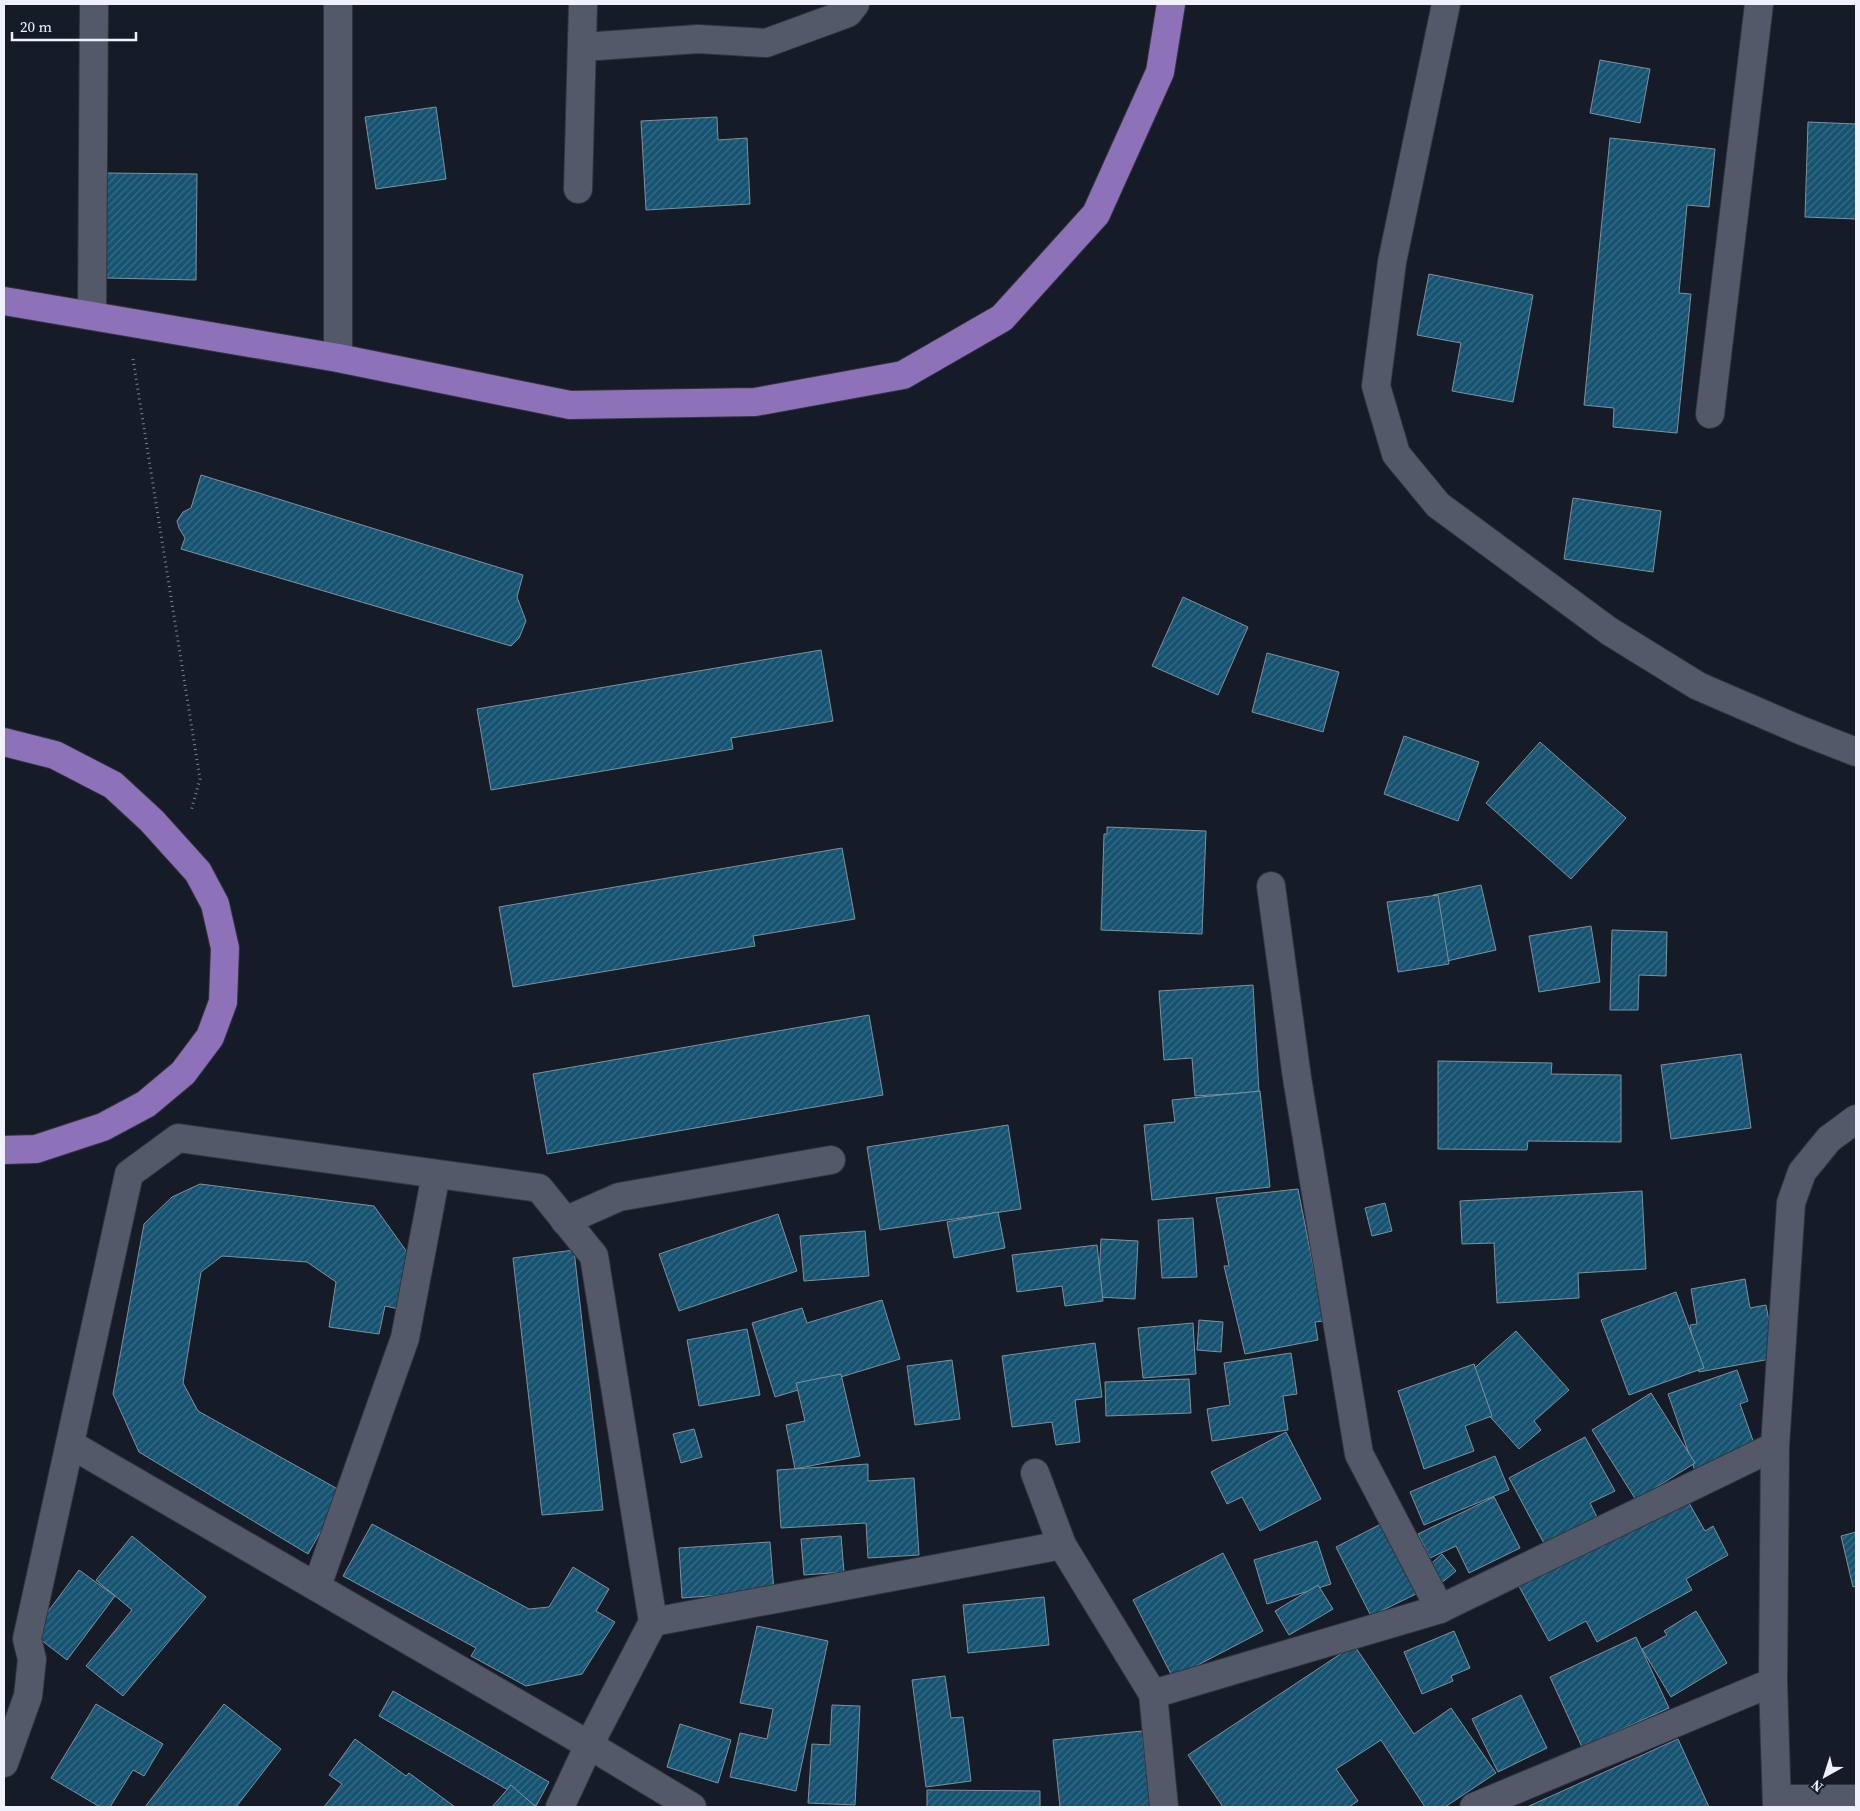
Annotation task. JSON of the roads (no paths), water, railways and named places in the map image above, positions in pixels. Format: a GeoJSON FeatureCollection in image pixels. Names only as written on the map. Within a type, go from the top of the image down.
{"type":"FeatureCollection","features":[{"type":"Feature","properties":{"kind":"main road"},"geometry":{"type":"LineString","coordinates":[[4,301],[338,358],[570,405],[756,402],[903,375],[1002,318],[1096,214],[1160,72],[1171,4]]}},
{"type":"Feature","properties":{"kind":"main road"},"geometry":{"type":"LineString","coordinates":[[4,742],[55,755],[112,785],[152,821],[198,872],[215,904],[225,948],[223,1002],[210,1037],[183,1074],[146,1104],[103,1128],[36,1149],[4,1150]]}},
{"type":"Feature","properties":{"kind":"street"},"geometry":{"type":"LineString","coordinates":[[92,315],[94,4]]}},
{"type":"Feature","properties":{"kind":"street"},"geometry":{"type":"LineString","coordinates":[[338,4],[338,358]]}},
{"type":"Feature","properties":{"kind":"street"},"geometry":{"type":"LineString","coordinates":[[578,189],[583,4]]}},
{"type":"Feature","properties":{"kind":"street"},"geometry":{"type":"LineString","coordinates":[[583,47],[698,39],[766,43],[848,13],[855,4]]}},
{"type":"Feature","properties":{"kind":"street"},"geometry":{"type":"LineString","coordinates":[[1446,4],[1392,262],[1376,386],[1396,454],[1438,505],[1609,631],[1698,686],[1856,752]]}},
{"type":"Feature","properties":{"kind":"street"},"geometry":{"type":"LineString","coordinates":[[1710,414],[1759,4]]}},
{"type":"Feature","properties":{"kind":"street"},"geometry":{"type":"LineString","coordinates":[[1271,886],[1297,1078],[1359,1454],[1440,1609]]}},
{"type":"Feature","properties":{"kind":"street"},"geometry":{"type":"LineString","coordinates":[[1856,1119],[1829,1139],[1802,1172],[1792,1203],[1776,1446],[1773,1682],[1777,1803],[1856,1798]]}},
{"type":"Feature","properties":{"kind":"street"},"geometry":{"type":"LineString","coordinates":[[4,1763],[28,1696],[32,1659],[27,1639],[129,1174],[178,1138],[539,1188],[594,1256],[653,1622],[589,1745],[560,1807]]}},
{"type":"Feature","properties":{"kind":"street"},"geometry":{"type":"LineString","coordinates":[[565,1221],[618,1197],[831,1160]]}},
{"type":"Feature","properties":{"kind":"street"},"geometry":{"type":"LineString","coordinates":[[316,1586],[406,1338],[436,1174]]}},
{"type":"Feature","properties":{"kind":"street"},"geometry":{"type":"LineString","coordinates":[[70,1444],[589,1745],[692,1807]]}},
{"type":"Feature","properties":{"kind":"street"},"geometry":{"type":"LineString","coordinates":[[1153,1694],[1440,1609],[1776,1446]]}},
{"type":"Feature","properties":{"kind":"street"},"geometry":{"type":"LineString","coordinates":[[1035,1473],[1062,1545],[1153,1694],[1164,1807]]}},
{"type":"Feature","properties":{"kind":"street"},"geometry":{"type":"LineString","coordinates":[[653,1622],[1062,1545]]}},
{"type":"Feature","properties":{"kind":"street"},"geometry":{"type":"LineString","coordinates":[[1474,1807],[1773,1682]]}}]}
